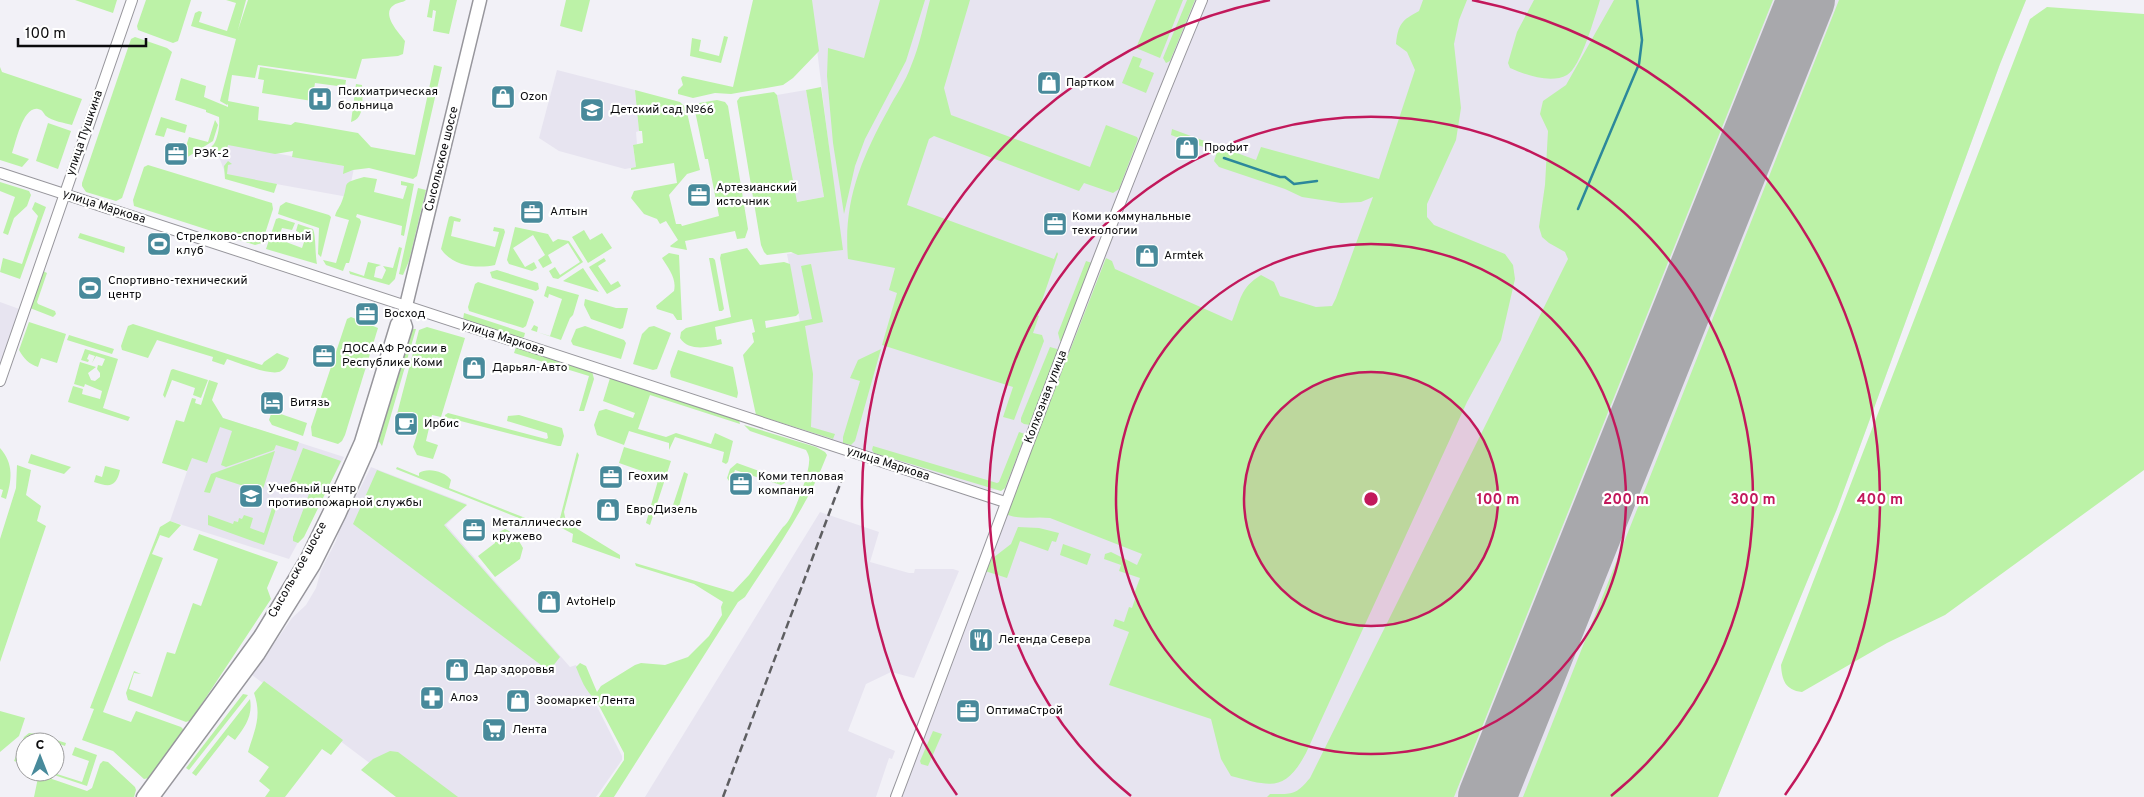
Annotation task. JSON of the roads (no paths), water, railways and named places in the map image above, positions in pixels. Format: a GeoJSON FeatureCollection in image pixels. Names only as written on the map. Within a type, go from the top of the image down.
{"type":"FeatureCollection","features":[{"type":"Feature","properties":{"kind":"main road","name":"Сысольское шоссе"},"geometry":{"type":"LineString","coordinates":[[142,797],[256,643],[306,560],[355,457],[397,324],[404,312],[480,0]]}},
{"type":"Feature","properties":{"kind":"main road","name":"Сысольское шоссе"},"geometry":{"type":"LineString","coordinates":[[153,797],[258,655],[314,565],[339,516],[375,430],[406,327],[404,312]]}},
{"type":"Feature","properties":{"kind":"street","name":"улица Пушкина"},"geometry":{"type":"LineString","coordinates":[[0,380],[132,0]]}},
{"type":"Feature","properties":{"kind":"street","name":"Колхозная улица"},"geometry":{"type":"LineString","coordinates":[[896,797],[1006,502],[1138,158],[1202,0]]}},
{"type":"Feature","properties":{"kind":"street","name":"улица Маркова"},"geometry":{"type":"LineString","coordinates":[[0,173],[404,312],[1006,502]]}},
{"type":"Feature","properties":{"kind":"waterway"},"geometry":{"type":"LineString","coordinates":[[1578,209],[1639,64],[1642,40],[1637,0]]}},
{"type":"Feature","properties":{"kind":"waterway"},"geometry":{"type":"LineString","coordinates":[[1224,158],[1285,177],[1294,184],[1317,181]]}},
{"type":"Feature","properties":{"kind":"railway"},"geometry":{"type":"LineString","coordinates":[[723,797],[845,471]]}},
{"type":"Feature","properties":{"kind":"place","name":"Партком"},"geometry":{"type":"Point","coordinates":[1049,83]}},
{"type":"Feature","properties":{"kind":"place","name":"Ozon"},"geometry":{"type":"Point","coordinates":[503,97]}},
{"type":"Feature","properties":{"kind":"place","name":"Психиатрическая больница"},"geometry":{"type":"Point","coordinates":[320,99]}},
{"type":"Feature","properties":{"kind":"place","name":"Детский сад №66"},"geometry":{"type":"Point","coordinates":[592,110]}},
{"type":"Feature","properties":{"kind":"place","name":"Профит"},"geometry":{"type":"Point","coordinates":[1187,148]}},
{"type":"Feature","properties":{"kind":"place","name":"РЭК-2"},"geometry":{"type":"Point","coordinates":[176,154]}},
{"type":"Feature","properties":{"kind":"place","name":"Артезианский источник"},"geometry":{"type":"Point","coordinates":[699,195]}},
{"type":"Feature","properties":{"kind":"place","name":"Алтын"},"geometry":{"type":"Point","coordinates":[532,212]}},
{"type":"Feature","properties":{"kind":"place","name":"Коми коммунальные технологии"},"geometry":{"type":"Point","coordinates":[1055,224]}},
{"type":"Feature","properties":{"kind":"place","name":"Стрелково-спортивный клуб"},"geometry":{"type":"Point","coordinates":[159,244]}},
{"type":"Feature","properties":{"kind":"place","name":"Armtek"},"geometry":{"type":"Point","coordinates":[1147,256]}},
{"type":"Feature","properties":{"kind":"place","name":"Спортивно-технический центр"},"geometry":{"type":"Point","coordinates":[90,288]}},
{"type":"Feature","properties":{"kind":"place","name":"Восход"},"geometry":{"type":"Point","coordinates":[367,314]}},
{"type":"Feature","properties":{"kind":"place","name":"ДОСААФ России в Республике Коми"},"geometry":{"type":"Point","coordinates":[324,356]}},
{"type":"Feature","properties":{"kind":"place","name":"Дарьял-Авто"},"geometry":{"type":"Point","coordinates":[474,368]}},
{"type":"Feature","properties":{"kind":"place","name":"Витязь"},"geometry":{"type":"Point","coordinates":[272,403]}},
{"type":"Feature","properties":{"kind":"place","name":"Ирбис"},"geometry":{"type":"Point","coordinates":[406,424]}},
{"type":"Feature","properties":{"kind":"place","name":"Геохим"},"geometry":{"type":"Point","coordinates":[611,477]}},
{"type":"Feature","properties":{"kind":"place","name":"Коми тепловая компания"},"geometry":{"type":"Point","coordinates":[741,484]}},
{"type":"Feature","properties":{"kind":"place","name":"Учебный центр противопожарной службы"},"geometry":{"type":"Point","coordinates":[251,496]}},
{"type":"Feature","properties":{"kind":"place","name":"ЕвроДизель"},"geometry":{"type":"Point","coordinates":[608,510]}},
{"type":"Feature","properties":{"kind":"place","name":"Металлическое кружево"},"geometry":{"type":"Point","coordinates":[474,530]}},
{"type":"Feature","properties":{"kind":"place","name":"AvtoHelp"},"geometry":{"type":"Point","coordinates":[549,602]}},
{"type":"Feature","properties":{"kind":"place","name":"Легенда Севера"},"geometry":{"type":"Point","coordinates":[981,640]}},
{"type":"Feature","properties":{"kind":"place","name":"Дар здоровья"},"geometry":{"type":"Point","coordinates":[457,670]}},
{"type":"Feature","properties":{"kind":"place","name":"Алоэ"},"geometry":{"type":"Point","coordinates":[432,698]}},
{"type":"Feature","properties":{"kind":"place","name":"Зоомаркет Лента"},"geometry":{"type":"Point","coordinates":[518,701]}},
{"type":"Feature","properties":{"kind":"place","name":"ОптимаСтрой"},"geometry":{"type":"Point","coordinates":[968,711]}},
{"type":"Feature","properties":{"kind":"place","name":"Лента"},"geometry":{"type":"Point","coordinates":[494,730]}}]}
